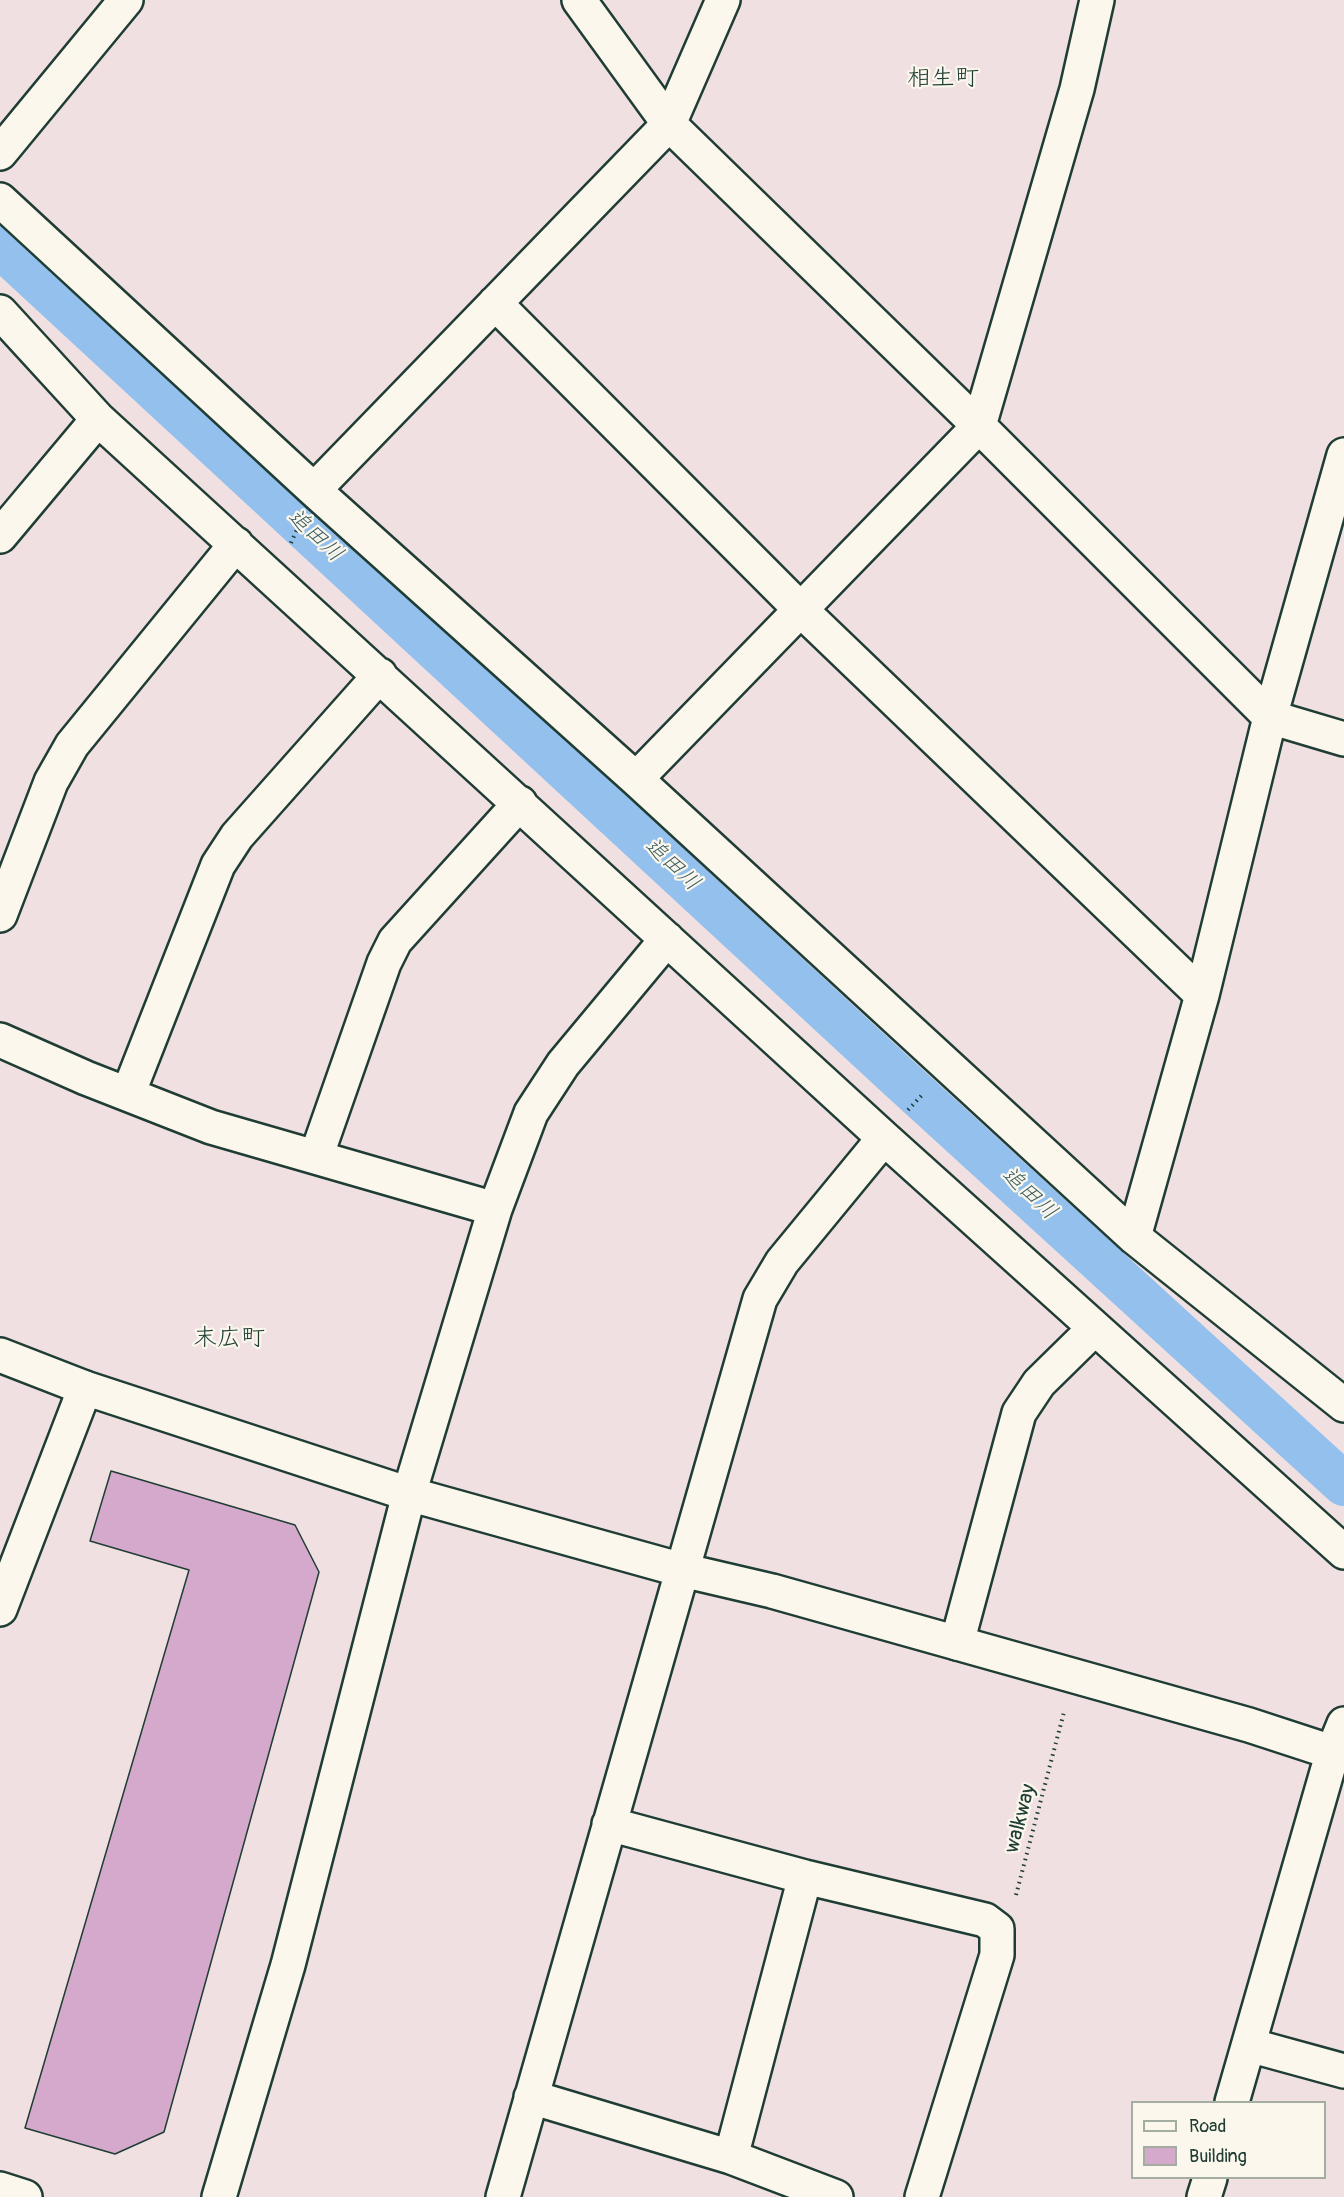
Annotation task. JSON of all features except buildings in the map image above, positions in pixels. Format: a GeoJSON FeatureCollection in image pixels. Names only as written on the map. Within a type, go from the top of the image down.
{"type":"FeatureCollection","features":[{"type":"Feature","properties":{"kind":"street"},"geometry":{"type":"LineString","coordinates":[[0,153],[126,0]]}},
{"type":"Feature","properties":{"kind":"street"},"geometry":{"type":"LineString","coordinates":[[579,0],[669,124],[979,426],[1270,717],[1344,739]]}},
{"type":"Feature","properties":{"kind":"street"},"geometry":{"type":"LineString","coordinates":[[314,490],[669,124],[723,0]]}},
{"type":"Feature","properties":{"kind":"street"},"geometry":{"type":"LineString","coordinates":[[636,779],[979,426],[1077,89],[1097,0]]}},
{"type":"Feature","properties":{"kind":"street"},"geometry":{"type":"LineString","coordinates":[[0,200],[314,490],[636,779],[1134,1237],[1344,1405]]}},
{"type":"Feature","properties":{"kind":"street"},"geometry":{"type":"LineString","coordinates":[[495,303],[801,610],[1202,995]]}},
{"type":"Feature","properties":{"kind":"street"},"geometry":{"type":"LineString","coordinates":[[0,312],[98,419],[884,1138],[1344,1552]]}},
{"type":"Feature","properties":{"kind":"street"},"geometry":{"type":"LineString","coordinates":[[0,536],[98,419]]}},
{"type":"Feature","properties":{"kind":"street"},"geometry":{"type":"LineString","coordinates":[[1134,1237],[1202,995],[1270,717],[1344,455]]}},
{"type":"Feature","properties":{"kind":"street"},"geometry":{"type":"LineString","coordinates":[[0,915],[51,782],[72,745],[236,544]]}},
{"type":"Feature","properties":{"kind":"street"},"geometry":{"type":"LineString","coordinates":[[128,1094],[218,865],[237,836],[380,675]]}},
{"type":"Feature","properties":{"kind":"street"},"geometry":{"type":"LineString","coordinates":[[316,1157],[380,974],[395,941],[520,803]]}},
{"type":"Feature","properties":{"kind":"street"},"geometry":{"type":"LineString","coordinates":[[219,2197],[288,1965],[409,1494],[495,1209],[531,1113],[563,1064],[668,939]]}},
{"type":"Feature","properties":{"kind":"street"},"geometry":{"type":"LineString","coordinates":[[0,1040],[211,1127],[495,1209]]}},
{"type":"Feature","properties":{"kind":"street"},"geometry":{"type":"LineString","coordinates":[[503,2197],[760,1299],[783,1262],[884,1138]]}},
{"type":"Feature","properties":{"kind":"street"},"geometry":{"type":"LineString","coordinates":[[957,1643],[1019,1413],[1039,1383],[1095,1328]]}},
{"type":"Feature","properties":{"kind":"street"},"geometry":{"type":"LineString","coordinates":[[0,1355],[85,1388],[409,1494],[682,1570],[772,1591],[1249,1725],[1340,1744],[1233,2101]]}},
{"type":"Feature","properties":{"kind":"street"},"geometry":{"type":"LineString","coordinates":[[0,1609],[85,1388]]}},
{"type":"Feature","properties":{"kind":"street"},"geometry":{"type":"LineString","coordinates":[[609,1824],[805,1877],[985,1920],[997,1929],[997,1954],[922,2197]]}},
{"type":"Feature","properties":{"kind":"street"},"geometry":{"type":"LineString","coordinates":[[731,2157],[805,1877]]}},
{"type":"Feature","properties":{"kind":"street"},"geometry":{"type":"LineString","coordinates":[[1248,2046],[1344,2071]]}},
{"type":"Feature","properties":{"kind":"street"},"geometry":{"type":"LineString","coordinates":[[531,2097],[731,2157],[836,2197]]}},
{"type":"Feature","properties":{"kind":"street"},"geometry":{"type":"LineString","coordinates":[[1204,2197],[1210,2179]]}},
{"type":"Feature","properties":{"kind":"street"},"geometry":{"type":"LineString","coordinates":[[0,2189],[25,2197]]}},
{"type":"Feature","properties":{"kind":"path"},"geometry":{"type":"LineString","coordinates":[[884,1138],[930,1086]]}},
{"type":"Feature","properties":{"kind":"path","name":"walkway"},"geometry":{"type":"LineString","coordinates":[[997,1929],[1011,1914],[1065,1712]]}},
{"type":"Feature","properties":{"kind":"waterway","name":"追田川"},"geometry":{"type":"LineString","coordinates":[[0,246],[896,1075],[1344,1484]]}},
{"type":"Feature","properties":{"kind":"district","name":"相生町"},"geometry":{"type":"Point","coordinates":[943,79]}},
{"type":"Feature","properties":{"kind":"district","name":"末広町"},"geometry":{"type":"Point","coordinates":[229,1339]}}]}
